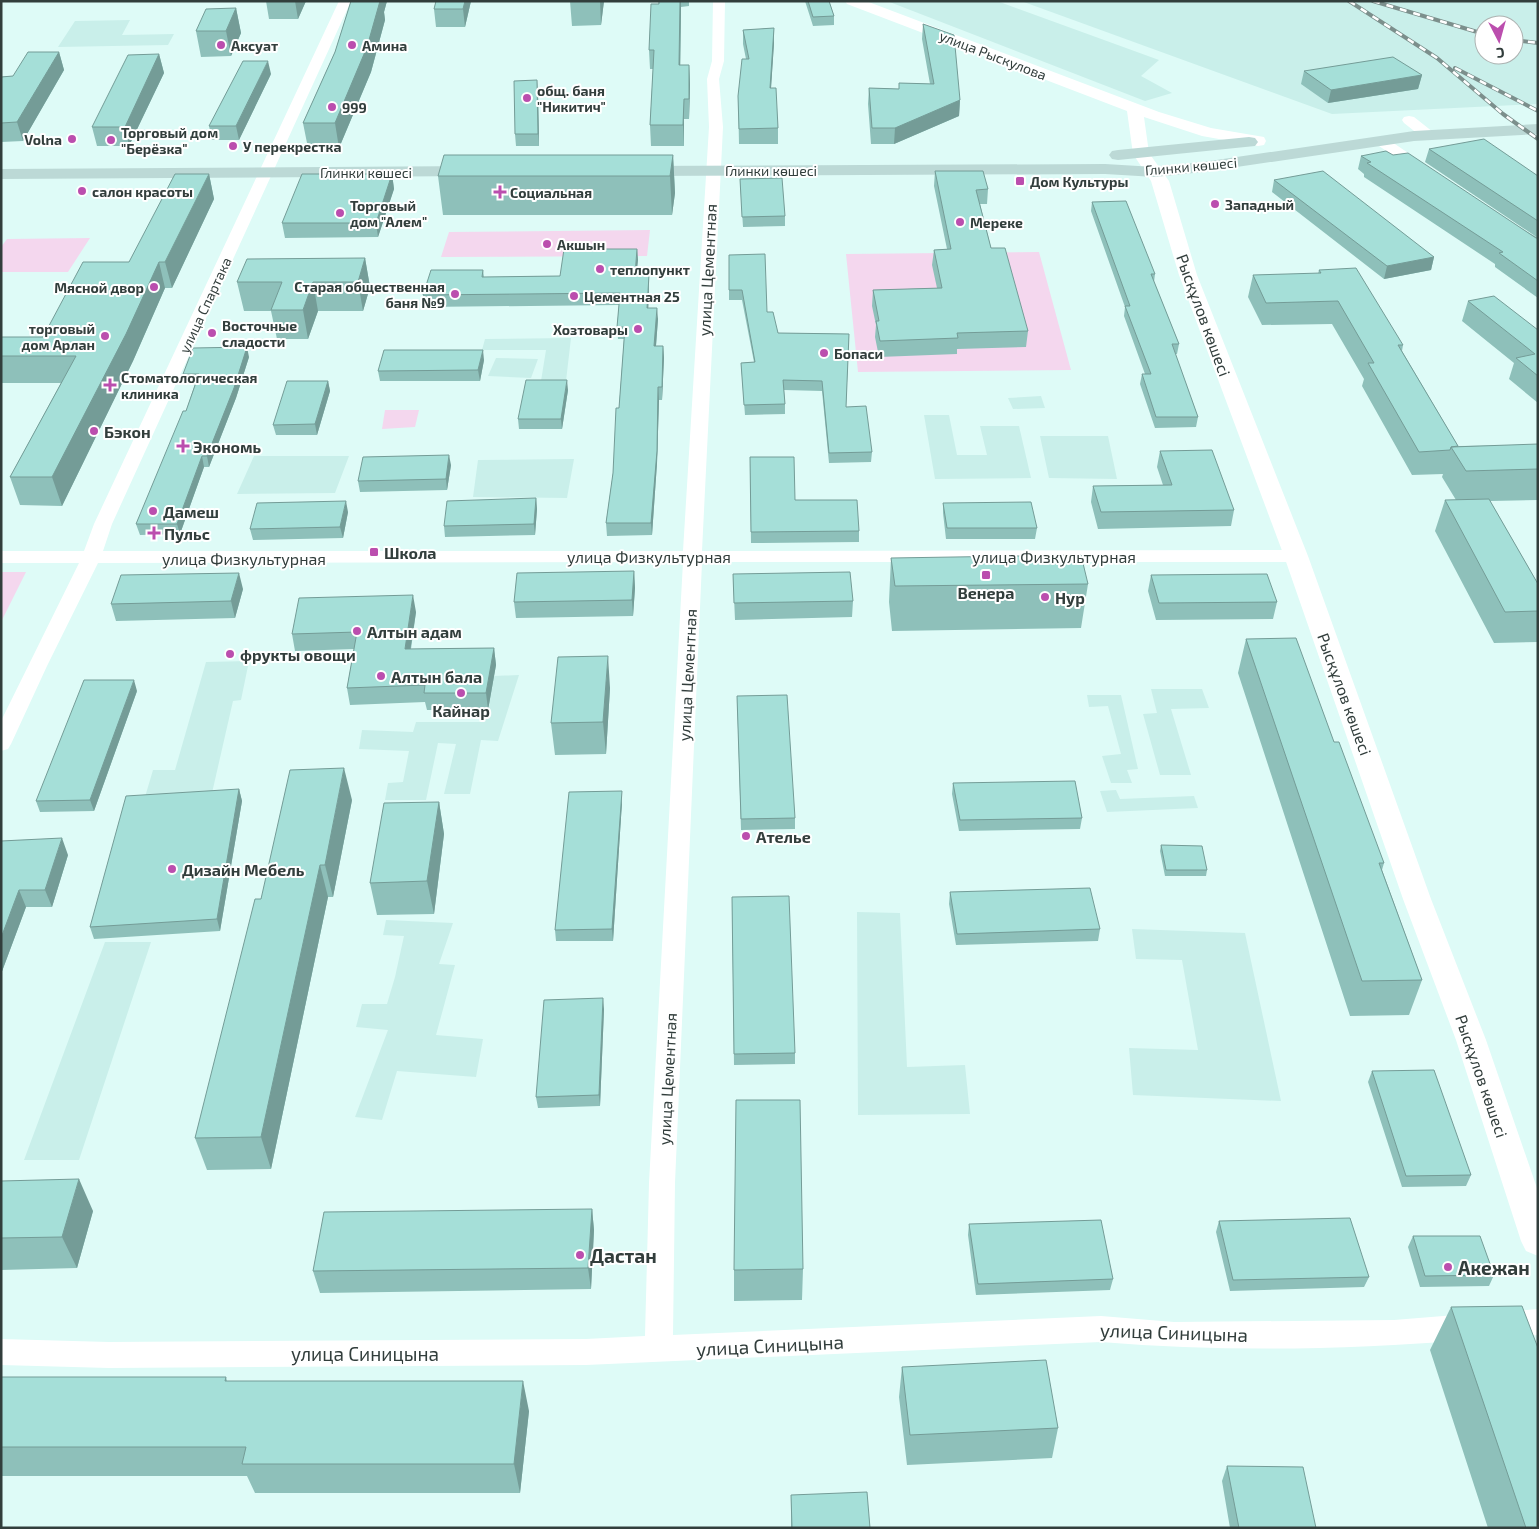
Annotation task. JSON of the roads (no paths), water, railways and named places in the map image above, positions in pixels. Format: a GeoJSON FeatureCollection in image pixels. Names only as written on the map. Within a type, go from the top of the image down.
{"type":"FeatureCollection","features":[{"type":"Feature","properties":{"kind":"main road"},"geometry":{"type":"LineString","coordinates":[[1390,121],[1446,118]]}},
{"type":"Feature","properties":{"kind":"main road","name":"Глинки көшесі"},"geometry":{"type":"LineString","coordinates":[[1148,163],[1203,167],[1428,135],[1538,128]]}},
{"type":"Feature","properties":{"kind":"main road","name":"Глинки көшесі"},"geometry":{"type":"LineString","coordinates":[[623,164],[1105,169],[1148,163],[1276,138]]}},
{"type":"Feature","properties":{"kind":"main road","name":"Глинки көшесі"},"geometry":{"type":"LineString","coordinates":[[1,158],[270,164],[491,164]]}},
{"type":"Feature","properties":{"kind":"main road","name":"Глинки көшесі"},"geometry":{"type":"LineString","coordinates":[[1,174],[270,164]]}},
{"type":"Feature","properties":{"kind":"street","name":"улица Спартака"},"geometry":{"type":"LineString","coordinates":[[1,744],[91,558],[103,524],[344,1]]}},
{"type":"Feature","properties":{"kind":"street","name":"улица Цементная"},"geometry":{"type":"LineString","coordinates":[[659,1350],[662,1183],[692,556],[716,127],[713,79],[718,61],[719,1]]}},
{"type":"Feature","properties":{"kind":"street","name":"улица Рыскулова"},"geometry":{"type":"LineString","coordinates":[[852,1],[1134,108],[1208,133],[1258,141]]}},
{"type":"Feature","properties":{"kind":"street"},"geometry":{"type":"LineString","coordinates":[[1134,108],[1148,163]]}},
{"type":"Feature","properties":{"kind":"street"},"geometry":{"type":"LineString","coordinates":[[1408,120],[1428,135]]}},
{"type":"Feature","properties":{"kind":"street"},"geometry":{"type":"LineString","coordinates":[[1381,141],[1438,179]]}},
{"type":"Feature","properties":{"kind":"street","name":"Рысқұлов көшесі"},"geometry":{"type":"LineString","coordinates":[[1148,163],[1191,284],[1296,556],[1417,899],[1471,1040],[1538,1241]]}},
{"type":"Feature","properties":{"kind":"street","name":"улица Физкультурная"},"geometry":{"type":"LineString","coordinates":[[1,557],[1296,556]]}},
{"type":"Feature","properties":{"kind":"street","name":"улица Синицына"},"geometry":{"type":"LineString","coordinates":[[1,1352],[119,1355],[659,1350],[1102,1329],[1174,1335],[1385,1333],[1538,1322]]}},
{"type":"Feature","properties":{"kind":"railway"},"geometry":{"type":"LineString","coordinates":[[1349,1],[1437,58],[1503,114],[1538,139]]}},
{"type":"Feature","properties":{"kind":"railway"},"geometry":{"type":"LineString","coordinates":[[1373,1],[1474,31]]}},
{"type":"Feature","properties":{"kind":"railway"},"geometry":{"type":"LineString","coordinates":[[1524,41],[1538,43]]}},
{"type":"Feature","properties":{"kind":"railway"},"geometry":{"type":"LineString","coordinates":[[1455,68],[1538,111]]}},
{"type":"Feature","properties":{"kind":"place","name":"Аксуат"},"geometry":{"type":"Point","coordinates":[221,45]}},
{"type":"Feature","properties":{"kind":"place","name":"Амина"},"geometry":{"type":"Point","coordinates":[352,45]}},
{"type":"Feature","properties":{"kind":"place","name":"общ. баня \"Никитич\""},"geometry":{"type":"Point","coordinates":[527,98]}},
{"type":"Feature","properties":{"kind":"place","name":"999"},"geometry":{"type":"Point","coordinates":[332,107]}},
{"type":"Feature","properties":{"kind":"place","name":"Volna"},"geometry":{"type":"Point","coordinates":[72,139]}},
{"type":"Feature","properties":{"kind":"place","name":"Торговый дом \"Берёзка\""},"geometry":{"type":"Point","coordinates":[111,140]}},
{"type":"Feature","properties":{"kind":"place","name":"У перекрестка"},"geometry":{"type":"Point","coordinates":[233,146]}},
{"type":"Feature","properties":{"kind":"place","name":"Дом Культуры"},"geometry":{"type":"Point","coordinates":[1020,181]}},
{"type":"Feature","properties":{"kind":"place","name":"салон красоты"},"geometry":{"type":"Point","coordinates":[82,191]}},
{"type":"Feature","properties":{"kind":"place","name":"Социальная"},"geometry":{"type":"Point","coordinates":[500,192]}},
{"type":"Feature","properties":{"kind":"place","name":"Западный"},"geometry":{"type":"Point","coordinates":[1215,204]}},
{"type":"Feature","properties":{"kind":"place","name":"Торговый дом \"Алем\""},"geometry":{"type":"Point","coordinates":[340,213]}},
{"type":"Feature","properties":{"kind":"place","name":"Мереке"},"geometry":{"type":"Point","coordinates":[960,222]}},
{"type":"Feature","properties":{"kind":"place","name":"Акшын"},"geometry":{"type":"Point","coordinates":[547,244]}},
{"type":"Feature","properties":{"kind":"place","name":"теплопункт"},"geometry":{"type":"Point","coordinates":[600,269]}},
{"type":"Feature","properties":{"kind":"place","name":"Мясной двор"},"geometry":{"type":"Point","coordinates":[154,287]}},
{"type":"Feature","properties":{"kind":"place","name":"Старая общественная баня №9"},"geometry":{"type":"Point","coordinates":[455,294]}},
{"type":"Feature","properties":{"kind":"place","name":"Цементная 25"},"geometry":{"type":"Point","coordinates":[574,296]}},
{"type":"Feature","properties":{"kind":"place","name":"Хозтовары"},"geometry":{"type":"Point","coordinates":[638,329]}},
{"type":"Feature","properties":{"kind":"place","name":"Восточные сладости"},"geometry":{"type":"Point","coordinates":[212,333]}},
{"type":"Feature","properties":{"kind":"place","name":"торговый дом Арлан"},"geometry":{"type":"Point","coordinates":[105,336]}},
{"type":"Feature","properties":{"kind":"place","name":"Бопаси"},"geometry":{"type":"Point","coordinates":[824,353]}},
{"type":"Feature","properties":{"kind":"place","name":"Стоматологическая клиника"},"geometry":{"type":"Point","coordinates":[110,385]}},
{"type":"Feature","properties":{"kind":"place","name":"Бэкон"},"geometry":{"type":"Point","coordinates":[94,431]}},
{"type":"Feature","properties":{"kind":"place","name":"Экономь"},"geometry":{"type":"Point","coordinates":[183,446]}},
{"type":"Feature","properties":{"kind":"place","name":"Дамеш"},"geometry":{"type":"Point","coordinates":[153,511]}},
{"type":"Feature","properties":{"kind":"place","name":"Пульс"},"geometry":{"type":"Point","coordinates":[154,533]}},
{"type":"Feature","properties":{"kind":"place","name":"Школа"},"geometry":{"type":"Point","coordinates":[374,552]}},
{"type":"Feature","properties":{"kind":"place","name":"Венера"},"geometry":{"type":"Point","coordinates":[986,575]}},
{"type":"Feature","properties":{"kind":"place","name":"Нур"},"geometry":{"type":"Point","coordinates":[1045,597]}},
{"type":"Feature","properties":{"kind":"place","name":"Алтын адам"},"geometry":{"type":"Point","coordinates":[357,631]}},
{"type":"Feature","properties":{"kind":"place","name":"фрукты овощи"},"geometry":{"type":"Point","coordinates":[230,654]}},
{"type":"Feature","properties":{"kind":"place","name":"Алтын бала"},"geometry":{"type":"Point","coordinates":[381,676]}},
{"type":"Feature","properties":{"kind":"place","name":"Кайнар"},"geometry":{"type":"Point","coordinates":[461,693]}},
{"type":"Feature","properties":{"kind":"place","name":"Ателье"},"geometry":{"type":"Point","coordinates":[746,836]}},
{"type":"Feature","properties":{"kind":"place","name":"Дизайн Мебель"},"geometry":{"type":"Point","coordinates":[172,869]}},
{"type":"Feature","properties":{"kind":"place","name":"Дастан"},"geometry":{"type":"Point","coordinates":[580,1255]}},
{"type":"Feature","properties":{"kind":"place","name":"Акежан"},"geometry":{"type":"Point","coordinates":[1448,1267]}}]}
